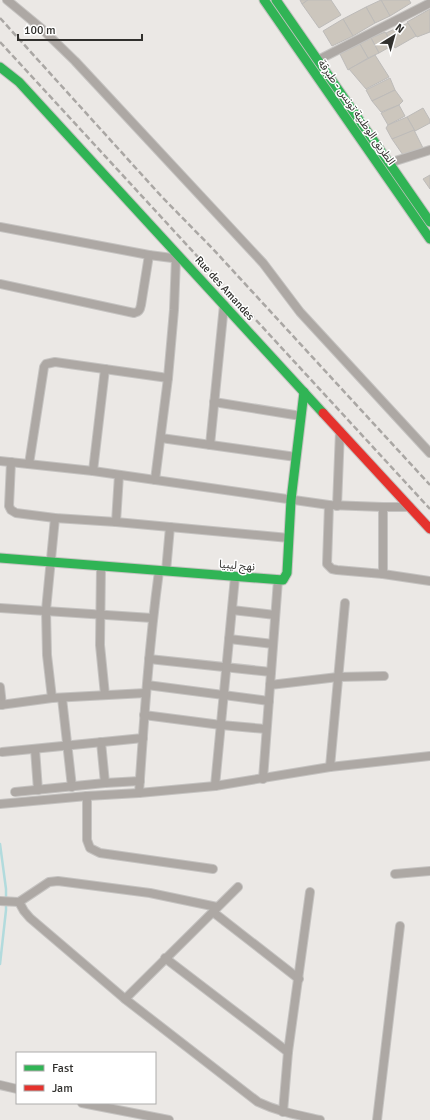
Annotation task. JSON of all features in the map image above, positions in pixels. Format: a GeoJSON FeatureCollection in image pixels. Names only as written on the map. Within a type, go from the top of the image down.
{"type":"FeatureCollection","features":[{"type":"Feature","properties":{"kind":"street"},"geometry":{"type":"LineString","coordinates":[[7,0],[41,28],[75,61],[263,263],[300,312],[430,453]]}},
{"type":"Feature","properties":{"kind":"street","name":"الطريق الوطنية تونس - طبرقة"},"geometry":{"type":"LineString","coordinates":[[264,0],[430,238]]}},
{"type":"Feature","properties":{"kind":"street","name":"الطريق الوطنية تونس - طبرقة"},"geometry":{"type":"LineString","coordinates":[[276,0],[430,222]]}},
{"type":"Feature","properties":{"kind":"street"},"geometry":{"type":"LineString","coordinates":[[318,60],[430,3]]}},
{"type":"Feature","properties":{"kind":"street","name":"Rue des Amandes"},"geometry":{"type":"LineString","coordinates":[[0,68],[19,82],[179,259],[224,305],[430,529]]}},
{"type":"Feature","properties":{"kind":"street"},"geometry":{"type":"LineString","coordinates":[[389,163],[430,150]]}},
{"type":"Feature","properties":{"kind":"street"},"geometry":{"type":"LineString","coordinates":[[0,227],[149,255],[179,259],[168,378],[155,480]]}},
{"type":"Feature","properties":{"kind":"street"},"geometry":{"type":"LineString","coordinates":[[0,284],[134,313],[138,312],[140,309],[149,255]]}},
{"type":"Feature","properties":{"kind":"street"},"geometry":{"type":"LineString","coordinates":[[210,445],[224,305]]}},
{"type":"Feature","properties":{"kind":"street"},"geometry":{"type":"LineString","coordinates":[[29,464],[44,367],[46,364],[55,362],[168,378]]}},
{"type":"Feature","properties":{"kind":"street"},"geometry":{"type":"LineString","coordinates":[[93,471],[105,369]]}},
{"type":"Feature","properties":{"kind":"street"},"geometry":{"type":"LineString","coordinates":[[262,779],[278,580],[283,580],[286,576],[291,500],[304,392]]}},
{"type":"Feature","properties":{"kind":"street"},"geometry":{"type":"LineString","coordinates":[[214,402],[301,416]]}},
{"type":"Feature","properties":{"kind":"street"},"geometry":{"type":"LineString","coordinates":[[340,430],[328,566],[337,570],[382,574],[430,581]]}},
{"type":"Feature","properties":{"kind":"street"},"geometry":{"type":"LineString","coordinates":[[161,438],[296,457]]}},
{"type":"Feature","properties":{"kind":"street"},"geometry":{"type":"LineString","coordinates":[[0,461],[93,471],[333,505],[383,508],[410,507]]}},
{"type":"Feature","properties":{"kind":"street"},"geometry":{"type":"LineString","coordinates":[[11,462],[9,506],[16,513],[55,518],[116,522],[289,538]]}},
{"type":"Feature","properties":{"kind":"street"},"geometry":{"type":"LineString","coordinates":[[116,522],[119,475]]}},
{"type":"Feature","properties":{"kind":"street"},"geometry":{"type":"LineString","coordinates":[[382,574],[383,508]]}},
{"type":"Feature","properties":{"kind":"street"},"geometry":{"type":"LineString","coordinates":[[52,698],[47,655],[46,610],[55,518]]}},
{"type":"Feature","properties":{"kind":"street"},"geometry":{"type":"LineString","coordinates":[[139,793],[152,618],[170,527]]}},
{"type":"Feature","properties":{"kind":"street","name":"نهج ليبيا"},"geometry":{"type":"LineString","coordinates":[[0,558],[278,580]]}},
{"type":"Feature","properties":{"kind":"street"},"geometry":{"type":"LineString","coordinates":[[101,566],[100,645],[105,695]]}},
{"type":"Feature","properties":{"kind":"street"},"geometry":{"type":"LineString","coordinates":[[215,786],[235,577]]}},
{"type":"Feature","properties":{"kind":"street"},"geometry":{"type":"LineString","coordinates":[[330,767],[345,603]]}},
{"type":"Feature","properties":{"kind":"street"},"geometry":{"type":"LineString","coordinates":[[0,608],[152,618]]}},
{"type":"Feature","properties":{"kind":"street"},"geometry":{"type":"LineString","coordinates":[[232,610],[275,615]]}},
{"type":"Feature","properties":{"kind":"street"},"geometry":{"type":"LineString","coordinates":[[229,639],[273,644]]}},
{"type":"Feature","properties":{"kind":"street"},"geometry":{"type":"LineString","coordinates":[[149,659],[271,672]]}},
{"type":"Feature","properties":{"kind":"street"},"geometry":{"type":"LineString","coordinates":[[270,685],[338,677],[384,676]]}},
{"type":"Feature","properties":{"kind":"street"},"geometry":{"type":"LineString","coordinates":[[0,687],[1,705],[52,698],[105,695],[146,689],[223,695],[269,701]]}},
{"type":"Feature","properties":{"kind":"street"},"geometry":{"type":"LineString","coordinates":[[62,698],[72,787]]}},
{"type":"Feature","properties":{"kind":"street"},"geometry":{"type":"LineString","coordinates":[[144,715],[220,725],[266,729]]}},
{"type":"Feature","properties":{"kind":"street"},"geometry":{"type":"LineString","coordinates":[[2,752],[143,738]]}},
{"type":"Feature","properties":{"kind":"street"},"geometry":{"type":"LineString","coordinates":[[101,742],[105,783]]}},
{"type":"Feature","properties":{"kind":"street"},"geometry":{"type":"LineString","coordinates":[[35,749],[38,790]]}},
{"type":"Feature","properties":{"kind":"street"},"geometry":{"type":"LineString","coordinates":[[0,804],[215,786],[330,767],[430,756]]}},
{"type":"Feature","properties":{"kind":"street"},"geometry":{"type":"LineString","coordinates":[[15,792],[140,781]]}},
{"type":"Feature","properties":{"kind":"street"},"geometry":{"type":"LineString","coordinates":[[87,796],[87,840],[90,848],[100,853],[213,869]]}},
{"type":"Feature","properties":{"kind":"street"},"geometry":{"type":"LineString","coordinates":[[395,874],[430,871]]}},
{"type":"Feature","properties":{"kind":"street"},"geometry":{"type":"LineString","coordinates":[[0,901],[18,902],[49,882],[58,881],[150,893],[215,910],[299,979]]}},
{"type":"Feature","properties":{"kind":"street"},"geometry":{"type":"LineString","coordinates":[[125,999],[238,887]]}},
{"type":"Feature","properties":{"kind":"street"},"geometry":{"type":"LineString","coordinates":[[283,1112],[288,1052],[310,892]]}},
{"type":"Feature","properties":{"kind":"street"},"geometry":{"type":"LineString","coordinates":[[18,902],[30,918],[125,999],[258,1102],[272,1109],[320,1120]]}},
{"type":"Feature","properties":{"kind":"street"},"geometry":{"type":"LineString","coordinates":[[377,1120],[400,926]]}},
{"type":"Feature","properties":{"kind":"street"},"geometry":{"type":"LineString","coordinates":[[165,958],[288,1052]]}},
{"type":"Feature","properties":{"kind":"street"},"geometry":{"type":"LineString","coordinates":[[0,1085],[16,1089]]}},
{"type":"Feature","properties":{"kind":"street"},"geometry":{"type":"LineString","coordinates":[[87,1104],[169,1120]]}},
{"type":"Feature","properties":{"kind":"building"},"geometry":{"type":"Polygon","coordinates":[[[300,0],[308,0],[302,4],[300,0]]]}},
{"type":"Feature","properties":{"kind":"building"},"geometry":{"type":"Polygon","coordinates":[[[308,0],[331,0],[341,15],[319,28],[302,4],[308,0]]]}},
{"type":"Feature","properties":{"kind":"building"},"geometry":{"type":"Polygon","coordinates":[[[381,0],[409,0],[411,3],[390,16],[381,0]]]}},
{"type":"Feature","properties":{"kind":"building"},"geometry":{"type":"Polygon","coordinates":[[[381,0],[390,16],[375,23],[366,7],[381,0]]]}},
{"type":"Feature","properties":{"kind":"building"},"geometry":{"type":"Polygon","coordinates":[[[366,7],[375,23],[353,36],[343,19],[366,7]]]}},
{"type":"Feature","properties":{"kind":"building"},"geometry":{"type":"Polygon","coordinates":[[[430,9],[430,32],[417,37],[407,22],[430,9]]]}},
{"type":"Feature","properties":{"kind":"building"},"geometry":{"type":"Polygon","coordinates":[[[343,19],[353,36],[332,46],[323,31],[343,19]]]}},
{"type":"Feature","properties":{"kind":"building"},"geometry":{"type":"Polygon","coordinates":[[[408,23],[416,36],[395,48],[386,33],[408,23]]]}},
{"type":"Feature","properties":{"kind":"building"},"geometry":{"type":"Polygon","coordinates":[[[385,32],[393,45],[379,53],[371,38],[385,32]]]}},
{"type":"Feature","properties":{"kind":"building"},"geometry":{"type":"Polygon","coordinates":[[[371,38],[379,53],[368,58],[360,44],[371,38]]]}},
{"type":"Feature","properties":{"kind":"building"},"geometry":{"type":"Polygon","coordinates":[[[360,44],[368,58],[348,70],[340,54],[360,44]]]}},
{"type":"Feature","properties":{"kind":"building"},"geometry":{"type":"Polygon","coordinates":[[[375,55],[389,77],[366,89],[349,69],[375,55]]]}},
{"type":"Feature","properties":{"kind":"building"},"geometry":{"type":"Polygon","coordinates":[[[390,78],[395,90],[372,101],[366,90],[390,78]]]}},
{"type":"Feature","properties":{"kind":"building"},"geometry":{"type":"Polygon","coordinates":[[[395,90],[403,101],[399,105],[381,112],[372,101],[395,90]]]}},
{"type":"Feature","properties":{"kind":"building"},"geometry":{"type":"Polygon","coordinates":[[[399,105],[405,116],[388,125],[381,113],[399,105]]]}},
{"type":"Feature","properties":{"kind":"building"},"geometry":{"type":"Polygon","coordinates":[[[423,108],[430,120],[430,123],[415,131],[407,117],[423,108]]]}},
{"type":"Feature","properties":{"kind":"building"},"geometry":{"type":"Polygon","coordinates":[[[407,117],[415,131],[392,139],[386,128],[388,125],[407,117]]]}},
{"type":"Feature","properties":{"kind":"building"},"geometry":{"type":"Polygon","coordinates":[[[414,130],[423,148],[403,155],[392,139],[414,130]]]}},
{"type":"Feature","properties":{"kind":"building"},"geometry":{"type":"Polygon","coordinates":[[[430,175],[430,189],[423,179],[430,175]]]}},
{"type":"Feature","properties":{"kind":"waterway"},"geometry":{"type":"LineString","coordinates":[[0,844],[6,889],[6,910],[0,964]]}},
{"type":"Feature","properties":{"kind":"railway"},"geometry":{"type":"LineString","coordinates":[[0,18],[162,197],[213,249],[430,485]]}},
{"type":"Feature","properties":{"kind":"railway"},"geometry":{"type":"LineString","coordinates":[[0,42],[430,509]]}},
{"type":"Feature","properties":{"kind":"traffic: fast"},"geometry":{"type":"LineString","coordinates":[[264,0],[430,239]]}},
{"type":"Feature","properties":{"kind":"traffic: fast"},"geometry":{"type":"LineString","coordinates":[[276,0],[430,222]]}},
{"type":"Feature","properties":{"kind":"traffic: fast"},"geometry":{"type":"LineString","coordinates":[[0,67],[19,82],[323,413]]}},
{"type":"Feature","properties":{"kind":"traffic: fast"},"geometry":{"type":"LineString","coordinates":[[0,558],[283,580],[287,573],[291,500],[304,392]]}},
{"type":"Feature","properties":{"kind":"traffic: jam"},"geometry":{"type":"LineString","coordinates":[[323,413],[430,529]]}}]}
